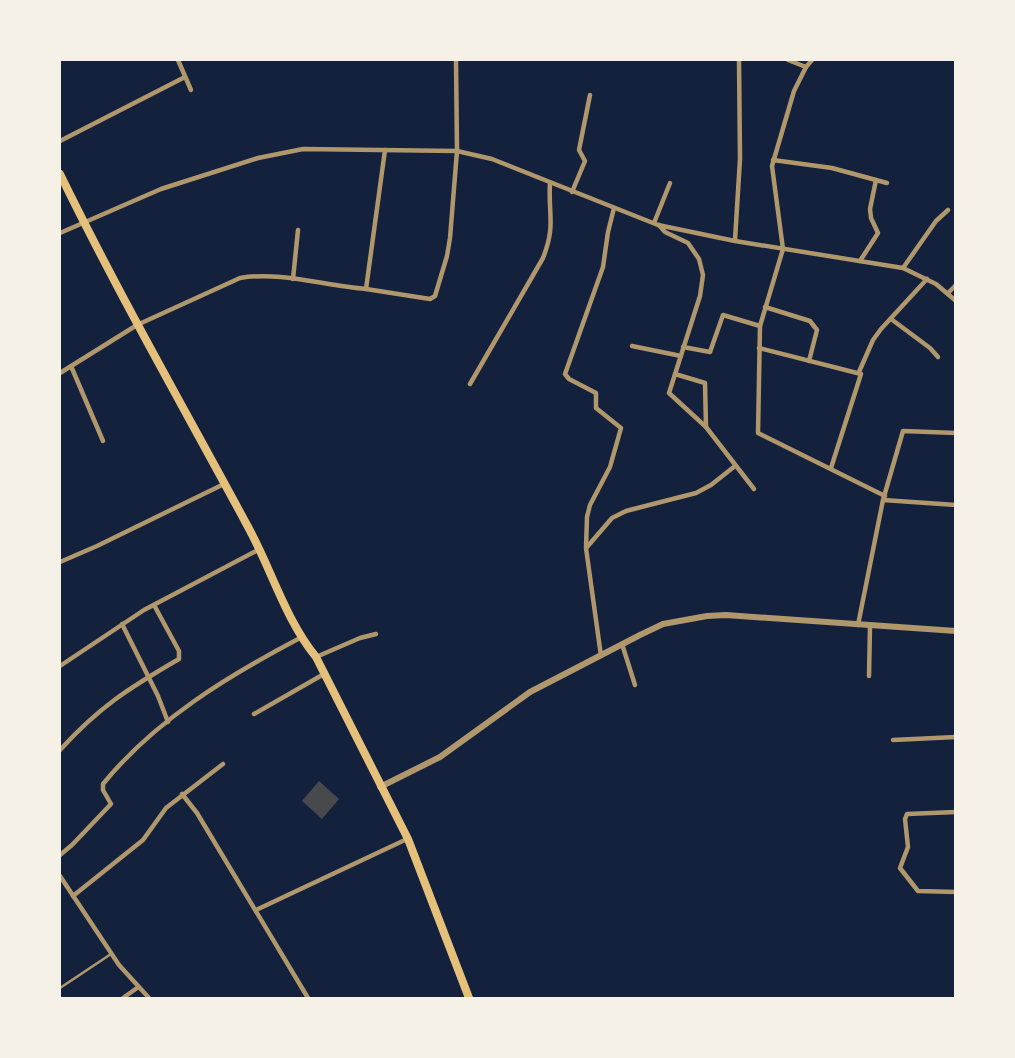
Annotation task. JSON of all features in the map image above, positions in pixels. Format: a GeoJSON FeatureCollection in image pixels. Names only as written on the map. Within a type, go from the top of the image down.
{"type":"FeatureCollection","features":[{"type":"Feature","properties":{"kind":"highway"},"geometry":{"type":"LineString","coordinates":[[60,174],[137,325],[260,549],[300,638],[316,657],[408,839],[469,999]]}},
{"type":"Feature","properties":{"kind":"street"},"geometry":{"type":"LineString","coordinates":[[178,60],[191,90]]}},
{"type":"Feature","properties":{"kind":"street"},"geometry":{"type":"LineString","coordinates":[[60,373],[137,325],[240,278],[266,275],[430,299],[436,296],[449,247],[457,151],[456,60]]}},
{"type":"Feature","properties":{"kind":"street"},"geometry":{"type":"LineString","coordinates":[[735,241],[740,159],[739,60]]}},
{"type":"Feature","properties":{"kind":"street"},"geometry":{"type":"LineString","coordinates":[[788,60],[806,66]]}},
{"type":"Feature","properties":{"kind":"street"},"geometry":{"type":"LineString","coordinates":[[812,60],[806,66],[789,106],[773,160],[772,175],[783,249],[761,326],[759,434],[831,468],[884,498],[956,505]]}},
{"type":"Feature","properties":{"kind":"street"},"geometry":{"type":"LineString","coordinates":[[60,141],[185,77]]}},
{"type":"Feature","properties":{"kind":"street"},"geometry":{"type":"LineString","coordinates":[[572,192],[585,161],[579,150],[590,95]]}},
{"type":"Feature","properties":{"kind":"street"},"geometry":{"type":"LineString","coordinates":[[60,233],[161,189],[258,158],[303,149],[457,151],[492,159],[656,224],[735,241],[903,268],[927,279],[956,301]]}},
{"type":"Feature","properties":{"kind":"street"},"geometry":{"type":"LineString","coordinates":[[366,289],[385,150]]}},
{"type":"Feature","properties":{"kind":"street"},"geometry":{"type":"LineString","coordinates":[[773,160],[832,168],[887,183]]}},
{"type":"Feature","properties":{"kind":"street"},"geometry":{"type":"LineString","coordinates":[[860,261],[878,233],[870,209],[876,180]]}},
{"type":"Feature","properties":{"kind":"street"},"geometry":{"type":"LineString","coordinates":[[470,384],[543,258],[550,240],[552,223],[550,183]]}},
{"type":"Feature","properties":{"kind":"street"},"geometry":{"type":"LineString","coordinates":[[656,224],[670,183]]}},
{"type":"Feature","properties":{"kind":"street"},"geometry":{"type":"LineString","coordinates":[[601,656],[586,548],[588,511],[610,467],[621,428],[596,408],[596,393],[569,379],[565,374],[603,267],[614,208]]}},
{"type":"Feature","properties":{"kind":"street"},"geometry":{"type":"LineString","coordinates":[[903,268],[936,221],[948,210]]}},
{"type":"Feature","properties":{"kind":"street"},"geometry":{"type":"LineString","coordinates":[[656,224],[665,232],[688,243],[699,259],[704,275],[700,296],[669,393],[706,427],[754,489]]}},
{"type":"Feature","properties":{"kind":"street"},"geometry":{"type":"LineString","coordinates":[[293,279],[298,230]]}},
{"type":"Feature","properties":{"kind":"street"},"geometry":{"type":"LineString","coordinates":[[831,468],[861,376],[859,372],[873,341],[927,279]]}},
{"type":"Feature","properties":{"kind":"street"},"geometry":{"type":"LineString","coordinates":[[948,293],[956,285]]}},
{"type":"Feature","properties":{"kind":"street"},"geometry":{"type":"LineString","coordinates":[[765,307],[815,325],[817,330],[809,361]]}},
{"type":"Feature","properties":{"kind":"street"},"geometry":{"type":"LineString","coordinates":[[683,347],[710,352],[723,315],[761,326]]}},
{"type":"Feature","properties":{"kind":"street"},"geometry":{"type":"LineString","coordinates":[[891,319],[930,348],[937,357]]}},
{"type":"Feature","properties":{"kind":"street"},"geometry":{"type":"LineString","coordinates":[[632,346],[681,356]]}},
{"type":"Feature","properties":{"kind":"street"},"geometry":{"type":"LineString","coordinates":[[760,348],[859,372]]}},
{"type":"Feature","properties":{"kind":"street"},"geometry":{"type":"LineString","coordinates":[[71,366],[103,441]]}},
{"type":"Feature","properties":{"kind":"street"},"geometry":{"type":"LineString","coordinates":[[676,374],[705,383],[706,427]]}},
{"type":"Feature","properties":{"kind":"street"},"geometry":{"type":"LineString","coordinates":[[858,625],[884,498],[904,430],[956,433]]}},
{"type":"Feature","properties":{"kind":"street"},"geometry":{"type":"LineString","coordinates":[[586,548],[612,518],[626,511],[696,493],[735,466]]}},
{"type":"Feature","properties":{"kind":"street"},"geometry":{"type":"LineString","coordinates":[[60,562],[97,547],[225,483]]}},
{"type":"Feature","properties":{"kind":"street"},"geometry":{"type":"LineString","coordinates":[[60,666],[153,605],[260,549]]}},
{"type":"Feature","properties":{"kind":"street"},"geometry":{"type":"LineString","coordinates":[[60,750],[94,714],[179,659],[180,655],[153,605]]}},
{"type":"Feature","properties":{"kind":"street"},"geometry":{"type":"LineString","coordinates":[[380,787],[440,757],[530,692],[663,624],[726,615],[956,631]]}},
{"type":"Feature","properties":{"kind":"street"},"geometry":{"type":"LineString","coordinates":[[122,624],[168,722]]}},
{"type":"Feature","properties":{"kind":"street"},"geometry":{"type":"LineString","coordinates":[[869,676],[870,626]]}},
{"type":"Feature","properties":{"kind":"street"},"geometry":{"type":"LineString","coordinates":[[316,657],[376,634]]}},
{"type":"Feature","properties":{"kind":"street"},"geometry":{"type":"LineString","coordinates":[[60,855],[111,804],[102,787],[137,747],[233,675],[300,638]]}},
{"type":"Feature","properties":{"kind":"street"},"geometry":{"type":"LineString","coordinates":[[622,644],[635,685]]}},
{"type":"Feature","properties":{"kind":"street"},"geometry":{"type":"LineString","coordinates":[[254,714],[325,674]]}},
{"type":"Feature","properties":{"kind":"street"},"geometry":{"type":"LineString","coordinates":[[893,740],[956,737]]}},
{"type":"Feature","properties":{"kind":"street"},"geometry":{"type":"LineString","coordinates":[[73,896],[142,839],[160,814],[223,764]]}},
{"type":"Feature","properties":{"kind":"street"},"geometry":{"type":"LineString","coordinates":[[183,794],[308,999]]}},
{"type":"Feature","properties":{"kind":"street"},"geometry":{"type":"LineString","coordinates":[[956,812],[907,814],[905,819],[908,847],[900,868],[920,892],[956,891]]}},
{"type":"Feature","properties":{"kind":"street"},"geometry":{"type":"LineString","coordinates":[[256,910],[408,839]]}},
{"type":"Feature","properties":{"kind":"street"},"geometry":{"type":"LineString","coordinates":[[60,876],[111,954],[149,999]]}},
{"type":"Feature","properties":{"kind":"street"},"geometry":{"type":"LineString","coordinates":[[122,999],[137,988]]}},
{"type":"Feature","properties":{"kind":"lane"},"geometry":{"type":"LineString","coordinates":[[60,988],[111,954]]}},
{"type":"Feature","properties":{"kind":"building"},"geometry":{"type":"Polygon","coordinates":[[[319,781],[339,799],[322,819],[302,801],[319,781]]]}}]}
